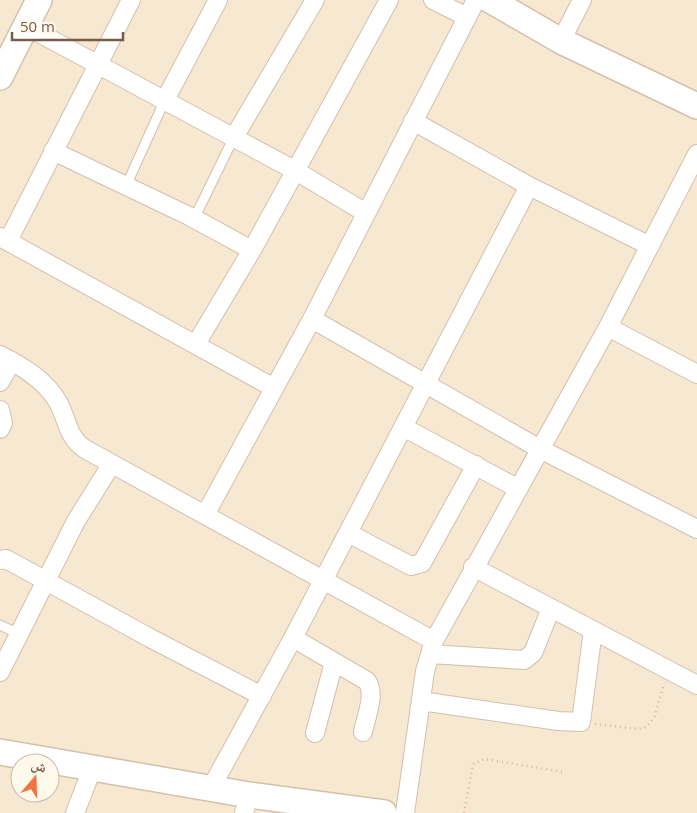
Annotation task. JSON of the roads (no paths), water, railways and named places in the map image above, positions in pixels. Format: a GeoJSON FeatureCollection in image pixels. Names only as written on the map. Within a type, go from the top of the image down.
{"type":"FeatureCollection","features":[{"type":"Feature","properties":{"kind":"street"},"geometry":{"type":"LineString","coordinates":[[0,76],[38,0]]}},
{"type":"Feature","properties":{"kind":"street"},"geometry":{"type":"LineString","coordinates":[[131,0],[53,151],[4,239],[274,388]]}},
{"type":"Feature","properties":{"kind":"street"},"geometry":{"type":"LineString","coordinates":[[164,102],[218,0]]}},
{"type":"Feature","properties":{"kind":"street"},"geometry":{"type":"LineString","coordinates":[[233,139],[315,0]]}},
{"type":"Feature","properties":{"kind":"street"},"geometry":{"type":"LineString","coordinates":[[196,344],[252,250],[390,0]]}},
{"type":"Feature","properties":{"kind":"street"},"geometry":{"type":"LineString","coordinates":[[433,0],[467,17]]}},
{"type":"Feature","properties":{"kind":"street"},"geometry":{"type":"LineString","coordinates":[[205,515],[312,319],[476,0]]}},
{"type":"Feature","properties":{"kind":"street"},"geometry":{"type":"LineString","coordinates":[[490,0],[561,40],[697,106]]}},
{"type":"Feature","properties":{"kind":"street"},"geometry":{"type":"LineString","coordinates":[[561,40],[582,0]]}},
{"type":"Feature","properties":{"kind":"street"},"geometry":{"type":"LineString","coordinates":[[26,26],[164,102],[296,171],[366,212]]}},
{"type":"Feature","properties":{"kind":"street"},"geometry":{"type":"LineString","coordinates":[[413,122],[529,186],[650,246]]}},
{"type":"Feature","properties":{"kind":"street"},"geometry":{"type":"LineString","coordinates":[[53,151],[194,219],[252,250]]}},
{"type":"Feature","properties":{"kind":"street"},"geometry":{"type":"LineString","coordinates":[[405,813],[421,701],[432,648],[517,488],[608,327],[697,154]]}},
{"type":"Feature","properties":{"kind":"street"},"geometry":{"type":"LineString","coordinates":[[210,788],[293,638],[529,186]]}},
{"type":"Feature","properties":{"kind":"street"},"geometry":{"type":"LineString","coordinates":[[312,319],[540,449],[697,530]]}},
{"type":"Feature","properties":{"kind":"street"},"geometry":{"type":"LineString","coordinates":[[608,327],[697,374]]}},
{"type":"Feature","properties":{"kind":"street"},"geometry":{"type":"LineString","coordinates":[[0,382],[6,358],[46,385],[59,404],[70,434],[76,443],[110,465],[324,579],[432,648],[524,660],[533,653],[551,608]]}},
{"type":"Feature","properties":{"kind":"street"},"geometry":{"type":"LineString","coordinates":[[0,410],[3,423],[0,429]]}},
{"type":"Feature","properties":{"kind":"street"},"geometry":{"type":"LineString","coordinates":[[403,428],[517,488]]}},
{"type":"Feature","properties":{"kind":"street"},"geometry":{"type":"LineString","coordinates":[[0,672],[45,579],[76,521],[110,465]]}},
{"type":"Feature","properties":{"kind":"street"},"geometry":{"type":"LineString","coordinates":[[348,533],[411,566],[417,566],[422,563],[476,465]]}},
{"type":"Feature","properties":{"kind":"street"},"geometry":{"type":"LineString","coordinates":[[0,560],[6,559],[45,579],[150,638],[262,696]]}},
{"type":"Feature","properties":{"kind":"street"},"geometry":{"type":"LineString","coordinates":[[474,567],[697,685]]}},
{"type":"Feature","properties":{"kind":"street"},"geometry":{"type":"LineString","coordinates":[[421,701],[558,721],[581,722],[593,630]]}},
{"type":"Feature","properties":{"kind":"street"},"geometry":{"type":"LineString","coordinates":[[293,638],[367,681],[371,687],[363,732]]}},
{"type":"Feature","properties":{"kind":"street"},"geometry":{"type":"LineString","coordinates":[[315,733],[334,662]]}},
{"type":"Feature","properties":{"kind":"street"},"geometry":{"type":"LineString","coordinates":[[0,752],[210,788],[247,804],[384,813]]}},
{"type":"Feature","properties":{"kind":"street"},"geometry":{"type":"LineString","coordinates":[[75,813],[92,769]]}},
{"type":"Feature","properties":{"kind":"lane"},"geometry":{"type":"LineString","coordinates":[[126,186],[164,102]]}},
{"type":"Feature","properties":{"kind":"lane"},"geometry":{"type":"LineString","coordinates":[[194,219],[233,139]]}},
{"type":"Feature","properties":{"kind":"lane"},"geometry":{"type":"LineString","coordinates":[[0,625],[19,634]]}}]}
